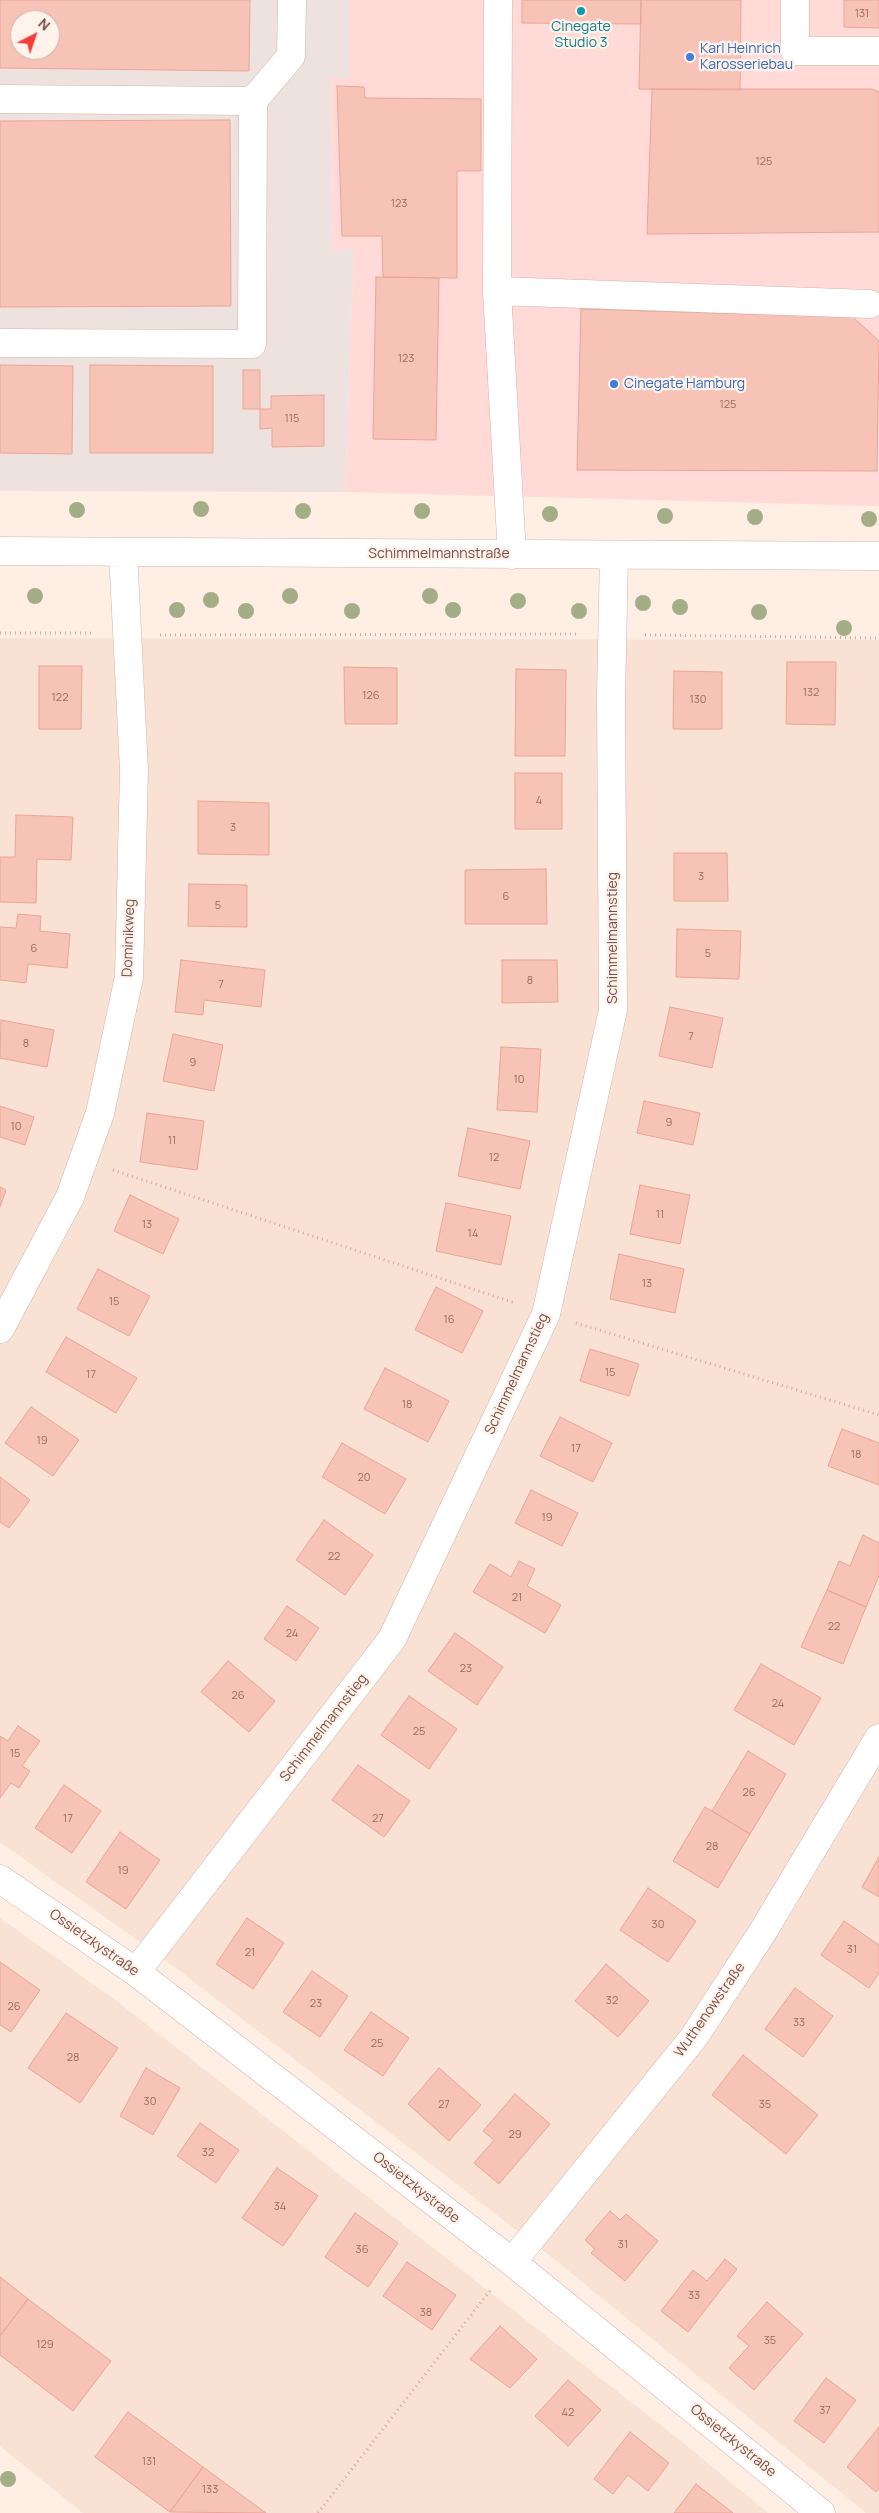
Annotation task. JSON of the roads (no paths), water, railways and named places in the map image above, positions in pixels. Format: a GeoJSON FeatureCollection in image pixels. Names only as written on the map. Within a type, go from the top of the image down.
{"type":"FeatureCollection","features":[{"type":"Feature","properties":{"kind":"street"},"geometry":{"type":"LineString","coordinates":[[0,343],[252,344],[253,101],[291,56],[292,0]]}},
{"type":"Feature","properties":{"kind":"street"},"geometry":{"type":"LineString","coordinates":[[498,0],[497,291],[512,555]]}},
{"type":"Feature","properties":{"kind":"street"},"geometry":{"type":"LineString","coordinates":[[795,0],[795,51],[879,51]]}},
{"type":"Feature","properties":{"kind":"street"},"geometry":{"type":"LineString","coordinates":[[0,99],[253,101]]}},
{"type":"Feature","properties":{"kind":"street"},"geometry":{"type":"LineString","coordinates":[[497,291],[870,304]]}},
{"type":"Feature","properties":{"kind":"street","name":"Schimmelmannstraße"},"geometry":{"type":"LineString","coordinates":[[0,551],[879,556]]}},
{"type":"Feature","properties":{"kind":"street","name":"Dominikweg"},"geometry":{"type":"LineString","coordinates":[[0,1329],[70,1197],[81,1160],[100,1113],[129,977],[134,770],[123,552]]}},
{"type":"Feature","properties":{"kind":"street","name":"Schimmelmannstieg"},"geometry":{"type":"LineString","coordinates":[[136,1972],[392,1639],[546,1314],[613,1010],[611,696],[614,555]]}},
{"type":"Feature","properties":{"kind":"street","name":"Wuthenowstraße"},"geometry":{"type":"LineString","coordinates":[[512,2262],[694,2037],[762,1933],[879,1738]]}},
{"type":"Feature","properties":{"kind":"street","name":"Ossietzkystraße"},"geometry":{"type":"LineString","coordinates":[[0,1878],[136,1972],[512,2262],[821,2513]]}},
{"type":"Feature","properties":{"kind":"place","name":"Cinegate Studio 3"},"geometry":{"type":"Point","coordinates":[581,11]}},
{"type":"Feature","properties":{"kind":"place","name":"Karl Heinrich Karosseriebau"},"geometry":{"type":"Point","coordinates":[690,57]}},
{"type":"Feature","properties":{"kind":"place","name":"Cinegate Hamburg"},"geometry":{"type":"Point","coordinates":[614,384]}}]}
